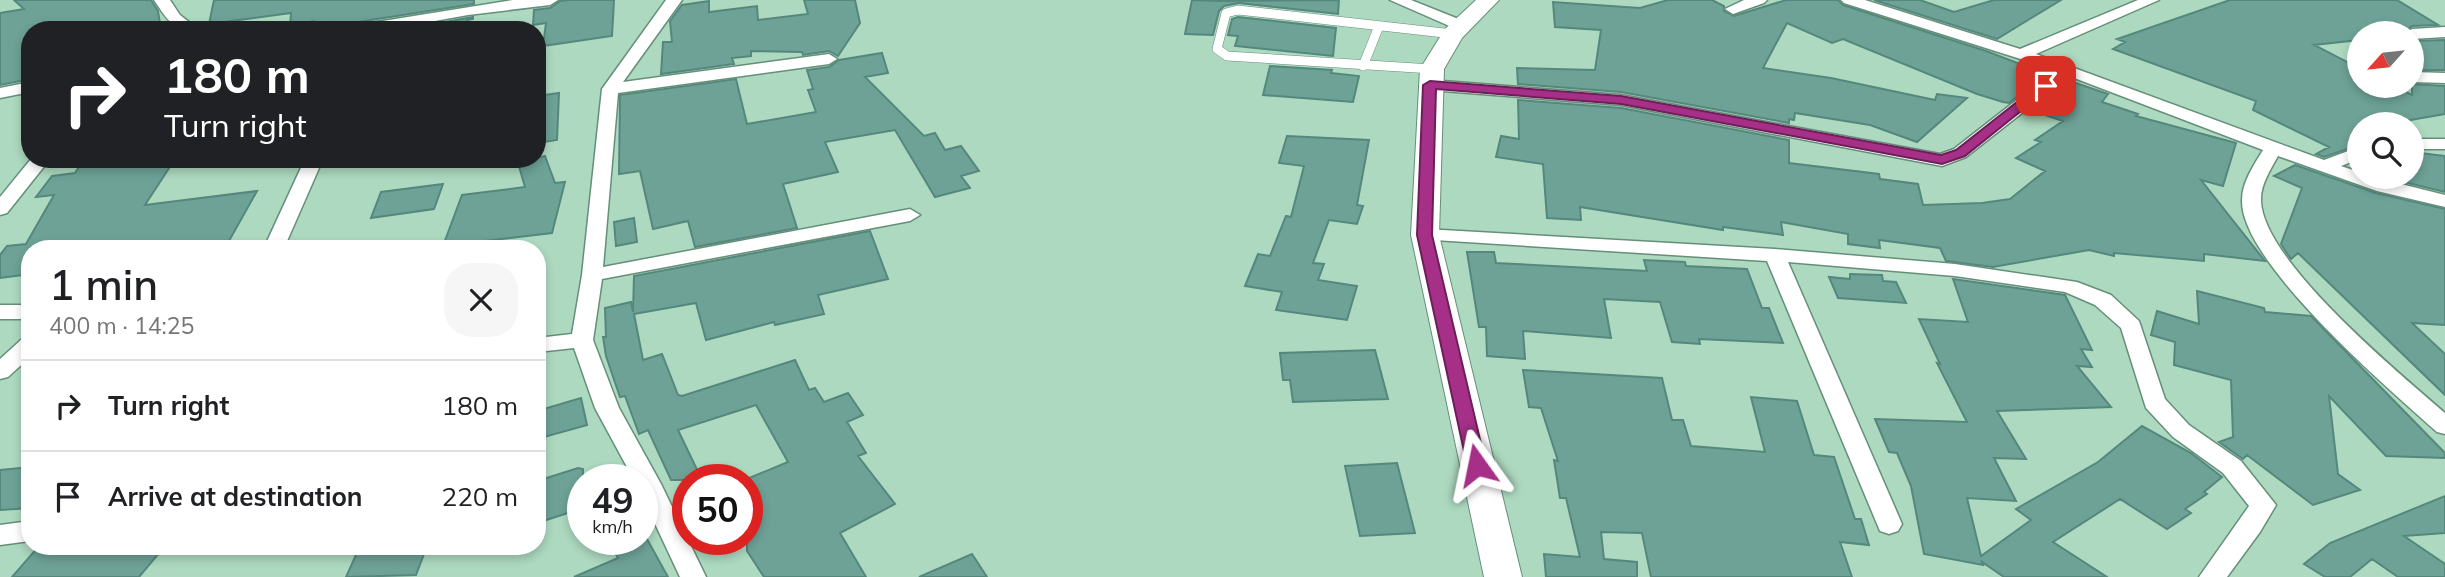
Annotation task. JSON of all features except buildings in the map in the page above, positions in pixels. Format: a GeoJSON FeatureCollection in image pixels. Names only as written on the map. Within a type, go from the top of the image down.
{"type":"FeatureCollection","features":[{"type":"Feature","properties":{"kind":"main road"},"geometry":{"type":"LineString","coordinates":[[1488,0],[1457,30],[1431,77],[1425,235],[1503,577]]}},
{"type":"Feature","properties":{"kind":"street"},"geometry":{"type":"LineString","coordinates":[[162,0],[178,21]]}},
{"type":"Feature","properties":{"kind":"street"},"geometry":{"type":"LineString","coordinates":[[408,21],[550,0]]}},
{"type":"Feature","properties":{"kind":"street"},"geometry":{"type":"LineString","coordinates":[[674,0],[610,89],[592,275],[582,340],[607,408],[649,484],[693,577]]}},
{"type":"Feature","properties":{"kind":"street"},"geometry":{"type":"LineString","coordinates":[[1398,0],[1457,30]]}},
{"type":"Feature","properties":{"kind":"street"},"geometry":{"type":"LineString","coordinates":[[1733,9],[1759,0]]}},
{"type":"Feature","properties":{"kind":"street"},"geometry":{"type":"LineString","coordinates":[[1849,0],[2067,69],[2273,148],[2385,187],[2445,201]]}},
{"type":"Feature","properties":{"kind":"street"},"geometry":{"type":"LineString","coordinates":[[2022,54],[2151,0]]}},
{"type":"Feature","properties":{"kind":"street"},"geometry":{"type":"LineString","coordinates":[[2424,33],[2445,32]]}},
{"type":"Feature","properties":{"kind":"street"},"geometry":{"type":"LineString","coordinates":[[610,89],[829,59]]}},
{"type":"Feature","properties":{"kind":"street"},"geometry":{"type":"LineString","coordinates":[[1431,77],[1621,100],[1942,160],[1961,153],[2067,69]]}},
{"type":"Feature","properties":{"kind":"street"},"geometry":{"type":"LineString","coordinates":[[2424,77],[2445,78]]}},
{"type":"Feature","properties":{"kind":"street"},"geometry":{"type":"LineString","coordinates":[[0,93],[21,89]]}},
{"type":"Feature","properties":{"kind":"street"},"geometry":{"type":"LineString","coordinates":[[2424,144],[2445,144]]}},
{"type":"Feature","properties":{"kind":"street"},"geometry":{"type":"LineString","coordinates":[[2273,148],[2259,172],[2250,203],[2263,239],[2347,338],[2445,426]]}},
{"type":"Feature","properties":{"kind":"street"},"geometry":{"type":"LineString","coordinates":[[2325,166],[2347,157]]}},
{"type":"Feature","properties":{"kind":"street"},"geometry":{"type":"LineString","coordinates":[[0,209],[34,168]]}},
{"type":"Feature","properties":{"kind":"street"},"geometry":{"type":"LineString","coordinates":[[278,240],[309,168]]}},
{"type":"Feature","properties":{"kind":"street"},"geometry":{"type":"LineString","coordinates":[[592,275],[910,215]]}},
{"type":"Feature","properties":{"kind":"street"},"geometry":{"type":"LineString","coordinates":[[1425,235],[1776,255],[2020,278],[2070,286],[2103,300],[2131,326],[2154,402],[2182,431],[2232,467],[2263,505],[2251,526],[2212,577]]}},
{"type":"Feature","properties":{"kind":"street"},"geometry":{"type":"LineString","coordinates":[[1776,255],[1889,524]]}},
{"type":"Feature","properties":{"kind":"street"},"geometry":{"type":"LineString","coordinates":[[0,312],[21,312]]}},
{"type":"Feature","properties":{"kind":"street"},"geometry":{"type":"LineString","coordinates":[[546,344],[582,340]]}},
{"type":"Feature","properties":{"kind":"street"},"geometry":{"type":"LineString","coordinates":[[0,372],[21,352]]}},
{"type":"Feature","properties":{"kind":"street"},"geometry":{"type":"LineString","coordinates":[[0,535],[21,532]]}},
{"type":"Feature","properties":{"kind":"lane"},"geometry":{"type":"LineString","coordinates":[[1431,77],[1363,66],[1227,56],[1217,49],[1226,13],[1230,10],[1380,26],[1457,30]]}},
{"type":"Feature","properties":{"kind":"lane"},"geometry":{"type":"LineString","coordinates":[[1363,66],[1380,26]]}},
{"type":"Feature","properties":{"kind":"route"},"geometry":{"type":"LineString","coordinates":[[1477,465],[1425,235],[1430,85],[1621,100],[1942,160],[1961,153],[2046,86]]}}]}
